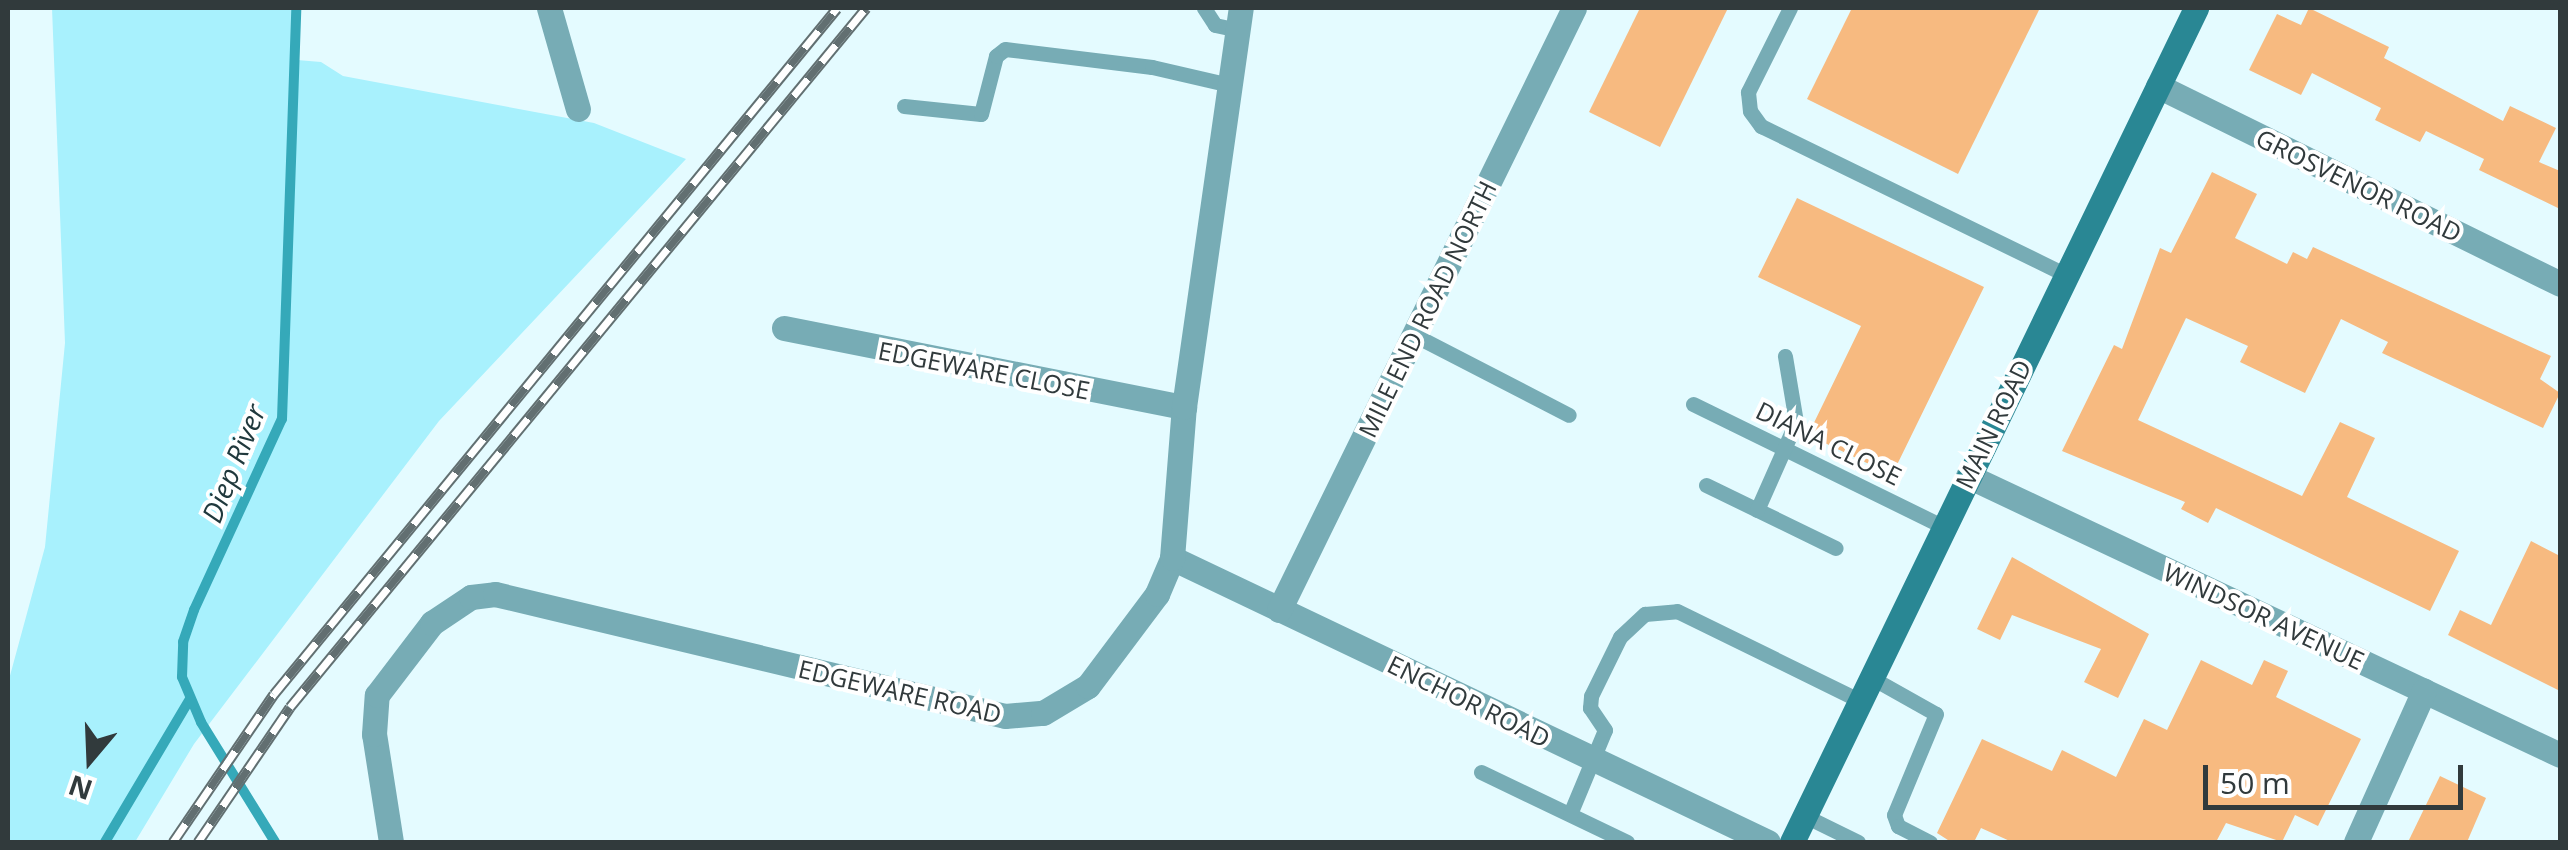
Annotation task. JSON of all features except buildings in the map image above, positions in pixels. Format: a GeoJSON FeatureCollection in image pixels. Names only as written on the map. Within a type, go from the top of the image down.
{"type":"FeatureCollection","features":[{"type":"Feature","properties":{"kind":"main road","name":"MAIN ROAD"},"geometry":{"type":"LineString","coordinates":[[1792,842],[2196,8]]}},
{"type":"Feature","properties":{"kind":"street"},"geometry":{"type":"LineString","coordinates":[[549,8],[578,108]]}},
{"type":"Feature","properties":{"kind":"street","name":"MILE END ROAD NORTH"},"geometry":{"type":"LineString","coordinates":[[1279,610],[1574,8]]}},
{"type":"Feature","properties":{"kind":"street","name":"EDGEWARE ROAD"},"geometry":{"type":"LineString","coordinates":[[391,842],[374,734],[378,695],[432,623],[471,596],[495,594],[1024,717],[1088,686],[1150,605],[1172,558],[1184,407],[1240,19]]}},
{"type":"Feature","properties":{"kind":"street","name":"GROSVENOR ROAD"},"geometry":{"type":"LineString","coordinates":[[2158,86],[2560,284]]}},
{"type":"Feature","properties":{"kind":"street","name":"EDGEWARE CLOSE"},"geometry":{"type":"LineString","coordinates":[[784,328],[1184,407]]}},
{"type":"Feature","properties":{"kind":"street","name":"WINDSOR AVENUE"},"geometry":{"type":"LineString","coordinates":[[1968,476],[2560,755]]}},
{"type":"Feature","properties":{"kind":"street","name":"ENCHOR ROAD"},"geometry":{"type":"LineString","coordinates":[[1172,558],[1768,842]]}},
{"type":"Feature","properties":{"kind":"street"},"geometry":{"type":"LineString","coordinates":[[2356,842],[2424,691]]}},
{"type":"Feature","properties":{"kind":"lane"},"geometry":{"type":"LineString","coordinates":[[1204,8],[1211,22],[1240,19]]}},
{"type":"Feature","properties":{"kind":"lane"},"geometry":{"type":"LineString","coordinates":[[1790,8],[1748,92],[1750,112],[1762,126],[2065,274]]}},
{"type":"Feature","properties":{"kind":"lane"},"geometry":{"type":"LineString","coordinates":[[904,106],[981,114],[996,56],[1005,49],[1156,68],[1230,85]]}},
{"type":"Feature","properties":{"kind":"lane"},"geometry":{"type":"LineString","coordinates":[[1414,335],[1570,415]]}},
{"type":"Feature","properties":{"kind":"lane"},"geometry":{"type":"LineString","coordinates":[[1756,510],[1785,449],[1797,412],[1784,356]]}},
{"type":"Feature","properties":{"kind":"lane","name":"DIANA CLOSE"},"geometry":{"type":"LineString","coordinates":[[1693,404],[1944,526]]}},
{"type":"Feature","properties":{"kind":"lane"},"geometry":{"type":"LineString","coordinates":[[1706,485],[1836,548]]}},
{"type":"Feature","properties":{"kind":"lane"},"geometry":{"type":"LineString","coordinates":[[1570,814],[1605,730],[1589,702],[1620,636],[1645,614],[1676,611],[1867,690],[1936,714],[1894,815],[1898,826],[1930,842]]}},
{"type":"Feature","properties":{"kind":"lane"},"geometry":{"type":"LineString","coordinates":[[1481,772],[1627,842]]}},
{"type":"Feature","properties":{"kind":"lane"},"geometry":{"type":"LineString","coordinates":[[1805,816],[1858,842]]}},
{"type":"Feature","properties":{"kind":"shaded area"},"geometry":{"type":"Polygon","coordinates":[[[52,8],[296,8],[297,60],[321,62],[343,76],[594,123],[686,159],[439,421],[194,744],[135,842],[8,842],[8,683],[45,547],[65,343],[52,8]]]}},
{"type":"Feature","properties":{"kind":"waterway","name":"Diep River"},"geometry":{"type":"LineString","coordinates":[[275,842],[201,722],[182,677],[183,642],[194,610],[282,419],[296,8]]}},
{"type":"Feature","properties":{"kind":"waterway"},"geometry":{"type":"LineString","coordinates":[[105,842],[190,699]]}},
{"type":"Feature","properties":{"kind":"railway"},"geometry":{"type":"LineString","coordinates":[[173,842],[274,694],[837,8]]}},
{"type":"Feature","properties":{"kind":"railway"},"geometry":{"type":"LineString","coordinates":[[198,842],[290,707],[866,8]]}}]}
